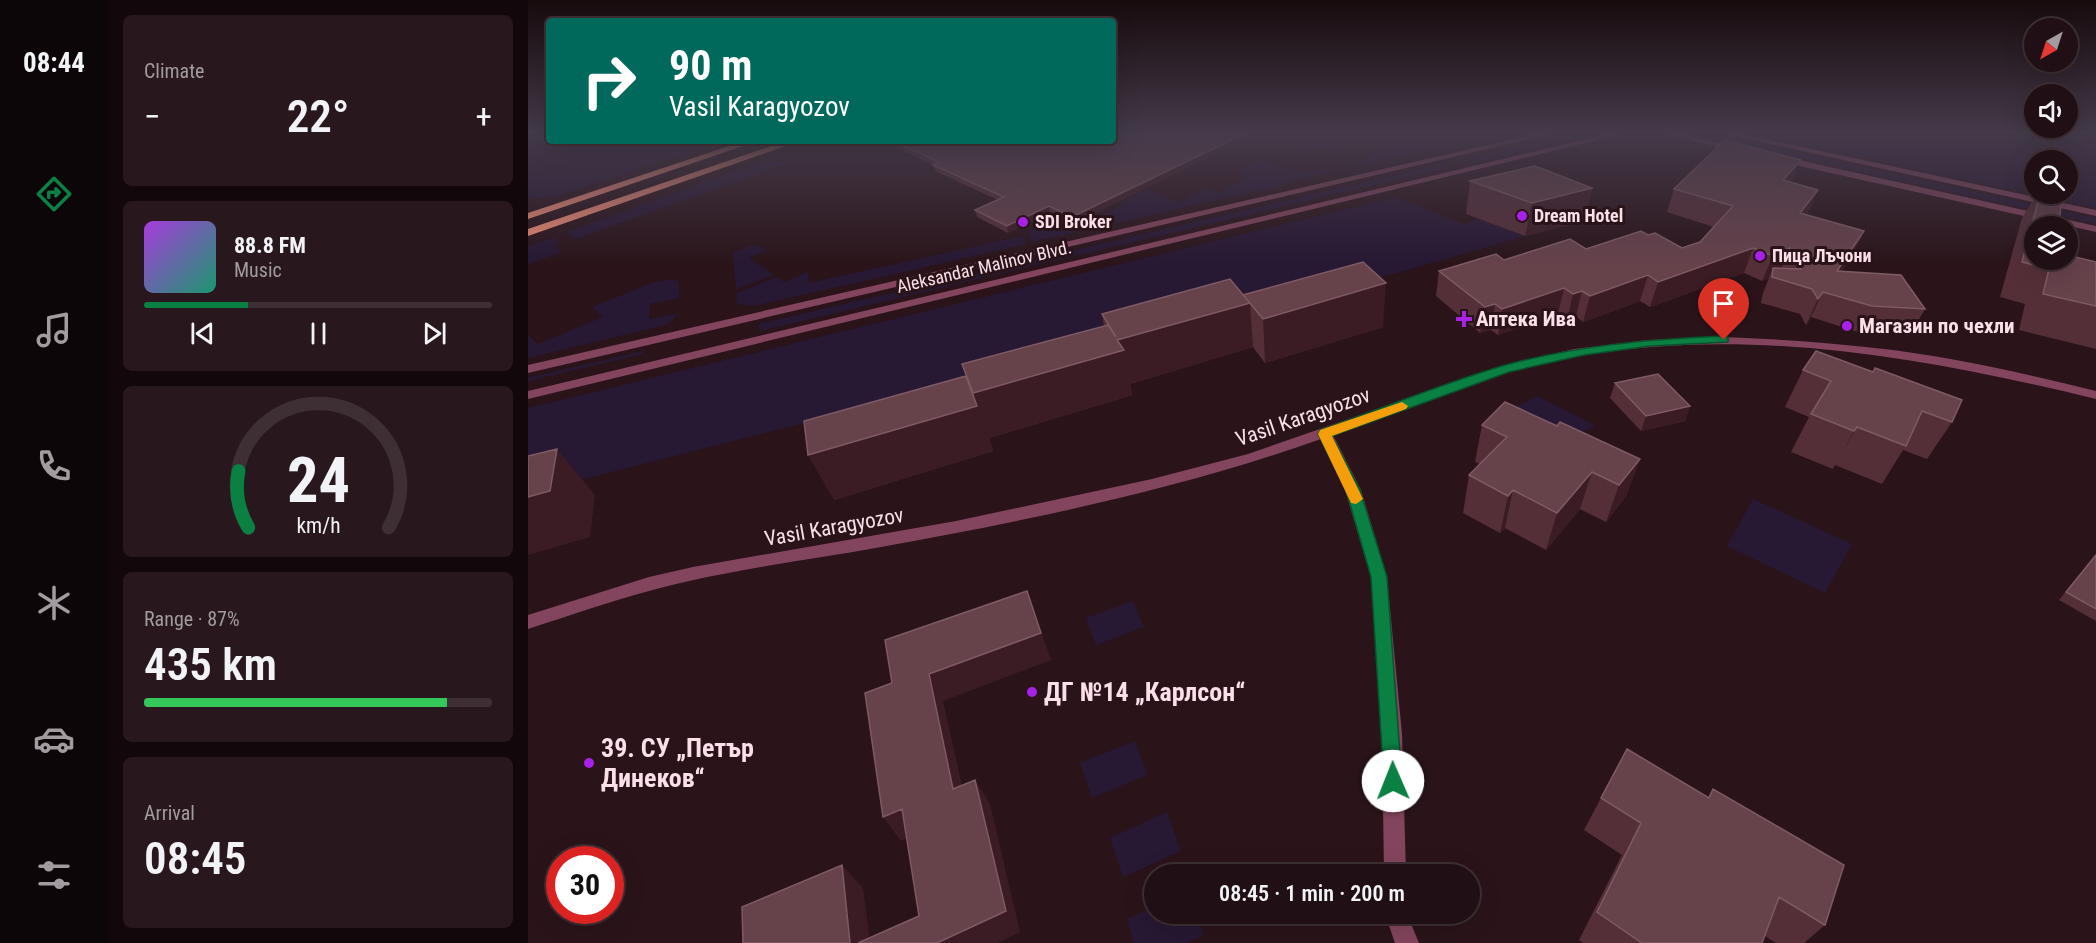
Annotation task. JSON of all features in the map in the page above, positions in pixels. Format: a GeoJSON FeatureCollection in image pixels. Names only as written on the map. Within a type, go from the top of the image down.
{"type":"FeatureCollection","features":[{"type":"Feature","properties":{"kind":"main road"},"geometry":{"type":"LineString","coordinates":[[528,216],[645,177]]}},
{"type":"Feature","properties":{"kind":"main road"},"geometry":{"type":"LineString","coordinates":[[528,233],[691,177]]}},
{"type":"Feature","properties":{"kind":"street","name":"Aleksandar Malinov Blvd."},"geometry":{"type":"LineString","coordinates":[[528,369],[1357,177]]}},
{"type":"Feature","properties":{"kind":"street","name":"Aleksandar Malinov Blvd."},"geometry":{"type":"LineString","coordinates":[[528,395],[1439,177]]}},
{"type":"Feature","properties":{"kind":"street"},"geometry":{"type":"LineString","coordinates":[[1863,177],[2096,229]]}},
{"type":"Feature","properties":{"kind":"street"},"geometry":{"type":"LineString","coordinates":[[1930,177],[2096,213]]}},
{"type":"Feature","properties":{"kind":"street","name":"Vasil Karagyozov"},"geometry":{"type":"LineString","coordinates":[[528,622],[649,584],[693,574],[1102,498],[1220,467],[1325,434],[1505,369],[1584,352],[1650,343],[1724,340],[1797,344],[1947,363],[2096,395]]}},
{"type":"Feature","properties":{"kind":"street"},"geometry":{"type":"LineString","coordinates":[[1325,434],[1353,490],[1379,577],[1392,734],[1395,864]]}},
{"type":"Feature","properties":{"kind":"street"},"geometry":{"type":"LineString","coordinates":[[1400,924],[1407,943]]}},
{"type":"Feature","properties":{"kind":"shaded area"},"geometry":{"type":"Polygon","coordinates":[[[528,177],[615,177],[554,197],[528,199],[528,177]]]}},
{"type":"Feature","properties":{"kind":"shaded area"},"geometry":{"type":"Polygon","coordinates":[[[720,177],[750,177],[575,239],[566,232],[720,177]]]}},
{"type":"Feature","properties":{"kind":"shaded area"},"geometry":{"type":"Polygon","coordinates":[[[1249,177],[1307,177],[1288,184],[1032,242],[1027,232],[1043,224],[1062,227],[1082,223],[1120,206],[1118,204],[1148,189],[1179,202],[1206,188],[1218,193],[1249,177]]]}},
{"type":"Feature","properties":{"kind":"shaded area"},"geometry":{"type":"Polygon","coordinates":[[[1386,177],[1408,177],[760,331],[759,324],[1386,177]]]}},
{"type":"Feature","properties":{"kind":"shaded area"},"geometry":{"type":"Polygon","coordinates":[[[1886,177],[1906,177],[2096,218],[2096,224],[2078,220],[2078,216],[2060,216],[1886,177]]]}},
{"type":"Feature","properties":{"kind":"shaded area"},"geometry":{"type":"Polygon","coordinates":[[[1953,177],[2024,177],[2024,192],[1953,177]]]}},
{"type":"Feature","properties":{"kind":"shaded area"},"geometry":{"type":"Polygon","coordinates":[[[2078,177],[2096,177],[2096,208],[2078,204],[2078,177]]]}},
{"type":"Feature","properties":{"kind":"shaded area"},"geometry":{"type":"Polygon","coordinates":[[[1396,197],[1466,225],[1477,218],[1525,236],[1400,272],[528,493],[528,408],[1396,197]]]}},
{"type":"Feature","properties":{"kind":"shaded area"},"geometry":{"type":"Polygon","coordinates":[[[1023,236],[1027,244],[753,306],[736,303],[737,293],[777,277],[784,282],[808,272],[809,283],[1023,236]]]}},
{"type":"Feature","properties":{"kind":"shaded area"},"geometry":{"type":"Polygon","coordinates":[[[553,238],[561,242],[555,245],[562,252],[528,264],[528,246],[553,238]]]}},
{"type":"Feature","properties":{"kind":"shaded area"},"geometry":{"type":"Polygon","coordinates":[[[751,245],[757,245],[766,250],[749,258],[774,275],[736,289],[733,253],[751,245]]]}},
{"type":"Feature","properties":{"kind":"shaded area"},"geometry":{"type":"Polygon","coordinates":[[[673,279],[679,282],[679,298],[650,304],[649,319],[676,314],[673,320],[665,325],[528,358],[528,335],[538,344],[603,317],[592,307],[652,283],[673,279]]]}},
{"type":"Feature","properties":{"kind":"shaded area"},"geometry":{"type":"Polygon","coordinates":[[[643,351],[643,354],[528,381],[528,378],[643,351]]]}},
{"type":"Feature","properties":{"kind":"shaded area"},"geometry":{"type":"Polygon","coordinates":[[[1537,396],[1596,426],[1563,440],[1514,408],[1537,396]]]}},
{"type":"Feature","properties":{"kind":"shaded area"},"geometry":{"type":"Polygon","coordinates":[[[1753,499],[1852,544],[1825,593],[1727,546],[1753,499]]]}},
{"type":"Feature","properties":{"kind":"shaded area"},"geometry":{"type":"Polygon","coordinates":[[[1133,601],[1144,627],[1096,645],[1086,618],[1133,601]]]}},
{"type":"Feature","properties":{"kind":"shaded area"},"geometry":{"type":"Polygon","coordinates":[[[1135,741],[1147,775],[1092,798],[1080,763],[1135,741]]]}},
{"type":"Feature","properties":{"kind":"shaded area"},"geometry":{"type":"Polygon","coordinates":[[[1167,812],[1181,851],[1152,864],[1144,864],[1144,868],[1123,877],[1110,838],[1167,812]]]}},
{"type":"Feature","properties":{"kind":"shaded area"},"geometry":{"type":"Polygon","coordinates":[[[1144,911],[1144,924],[1200,924],[1204,935],[1186,943],[1134,943],[1127,919],[1144,911]]]}},
{"type":"Feature","properties":{"kind":"building"},"geometry":{"type":"Polygon","coordinates":[[[960,177],[1155,177],[1072,217],[1049,206],[1007,226],[975,210],[1004,197],[960,177]]]}},
{"type":"Feature","properties":{"kind":"building"},"geometry":{"type":"Polygon","coordinates":[[[1487,177],[1564,177],[1592,188],[1532,203],[1470,181],[1487,177]]]}},
{"type":"Feature","properties":{"kind":"building"},"geometry":{"type":"Polygon","coordinates":[[[1686,177],[1786,177],[1783,180],[1818,190],[1800,213],[1864,231],[1837,271],[1901,275],[1925,309],[1872,306],[1823,292],[1818,299],[1812,289],[1772,277],[1773,268],[1801,269],[1790,248],[1773,256],[1753,248],[1658,282],[1648,275],[1590,296],[1582,291],[1573,294],[1564,288],[1502,309],[1495,304],[1485,307],[1439,271],[1496,254],[1504,260],[1570,239],[1586,249],[1641,231],[1648,235],[1655,233],[1682,248],[1700,242],[1733,206],[1674,189],[1686,177]]]}},
{"type":"Feature","properties":{"kind":"building"},"geometry":{"type":"Polygon","coordinates":[[[2037,204],[2061,204],[2060,216],[2034,216],[2037,204]]]}},
{"type":"Feature","properties":{"kind":"building"},"geometry":{"type":"Polygon","coordinates":[[[2078,258],[2096,262],[2096,306],[2043,294],[2049,270],[2078,270],[2078,258]]]}},
{"type":"Feature","properties":{"kind":"building"},"geometry":{"type":"Polygon","coordinates":[[[1363,262],[1386,283],[1263,319],[1250,303],[1117,340],[1124,350],[973,393],[962,364],[1108,325],[1116,337],[1102,314],[1230,279],[1243,295],[1363,262]]]}},
{"type":"Feature","properties":{"kind":"building"},"geometry":{"type":"Polygon","coordinates":[[[1816,351],[1873,372],[1875,368],[1962,400],[1952,422],[1922,411],[1906,446],[1857,427],[1854,431],[1811,414],[1831,381],[1803,370],[1816,351]]]}},
{"type":"Feature","properties":{"kind":"building"},"geometry":{"type":"Polygon","coordinates":[[[1658,374],[1690,406],[1646,416],[1615,383],[1658,374]]]}},
{"type":"Feature","properties":{"kind":"building"},"geometry":{"type":"Polygon","coordinates":[[[966,376],[977,406],[808,455],[804,421],[966,376]]]}},
{"type":"Feature","properties":{"kind":"building"},"geometry":{"type":"Polygon","coordinates":[[[1505,402],[1557,426],[1560,422],[1640,459],[1619,485],[1592,472],[1557,513],[1513,490],[1508,496],[1469,475],[1507,437],[1482,425],[1505,402]]]}},
{"type":"Feature","properties":{"kind":"building"},"geometry":{"type":"Polygon","coordinates":[[[557,449],[550,491],[528,497],[528,456],[557,449]]]}},
{"type":"Feature","properties":{"kind":"building"},"geometry":{"type":"Polygon","coordinates":[[[2096,555],[2096,609],[2066,592],[2096,555]]]}},
{"type":"Feature","properties":{"kind":"building"},"geometry":{"type":"Polygon","coordinates":[[[1027,591],[1041,633],[929,674],[953,789],[975,780],[1006,911],[937,943],[858,943],[919,916],[902,809],[883,817],[865,693],[892,683],[885,640],[1027,591]]]}},
{"type":"Feature","properties":{"kind":"building"},"geometry":{"type":"Polygon","coordinates":[[[1627,749],[1709,798],[1713,789],[1844,865],[1825,925],[1779,897],[1762,943],[1642,943],[1597,912],[1641,823],[1601,798],[1627,749]]]}},
{"type":"Feature","properties":{"kind":"building"},"geometry":{"type":"Polygon","coordinates":[[[842,865],[850,943],[743,943],[742,907],[842,865]]]}},
{"type":"Feature","properties":{"kind":"slow traffic"},"geometry":{"type":"LineString","coordinates":[[1356,499],[1325,434],[1402,406]]}},
{"type":"Feature","properties":{"kind":"place","name":"Dream Hotel"},"geometry":{"type":"Point","coordinates":[1522,216]}},
{"type":"Feature","properties":{"kind":"place","name":"SDI Broker"},"geometry":{"type":"Point","coordinates":[1023,222]}},
{"type":"Feature","properties":{"kind":"place","name":"Пица Лъчони"},"geometry":{"type":"Point","coordinates":[1760,256]}},
{"type":"Feature","properties":{"kind":"place","name":"Аптека Ива"},"geometry":{"type":"Point","coordinates":[1464,319]}},
{"type":"Feature","properties":{"kind":"place","name":"Магазин по чехли"},"geometry":{"type":"Point","coordinates":[1847,326]}},
{"type":"Feature","properties":{"kind":"place","name":"ДГ №14 „Карлсон“"},"geometry":{"type":"Point","coordinates":[1032,692]}},
{"type":"Feature","properties":{"kind":"place","name":"39. СУ „Петър Динеков“"},"geometry":{"type":"Point","coordinates":[589,763]}},
{"type":"Feature","properties":{"kind":"route"},"geometry":{"type":"LineString","coordinates":[[1393,781],[1392,734],[1379,577],[1353,490],[1325,434],[1505,369],[1584,352],[1650,343],[1724,340]]}}]}
